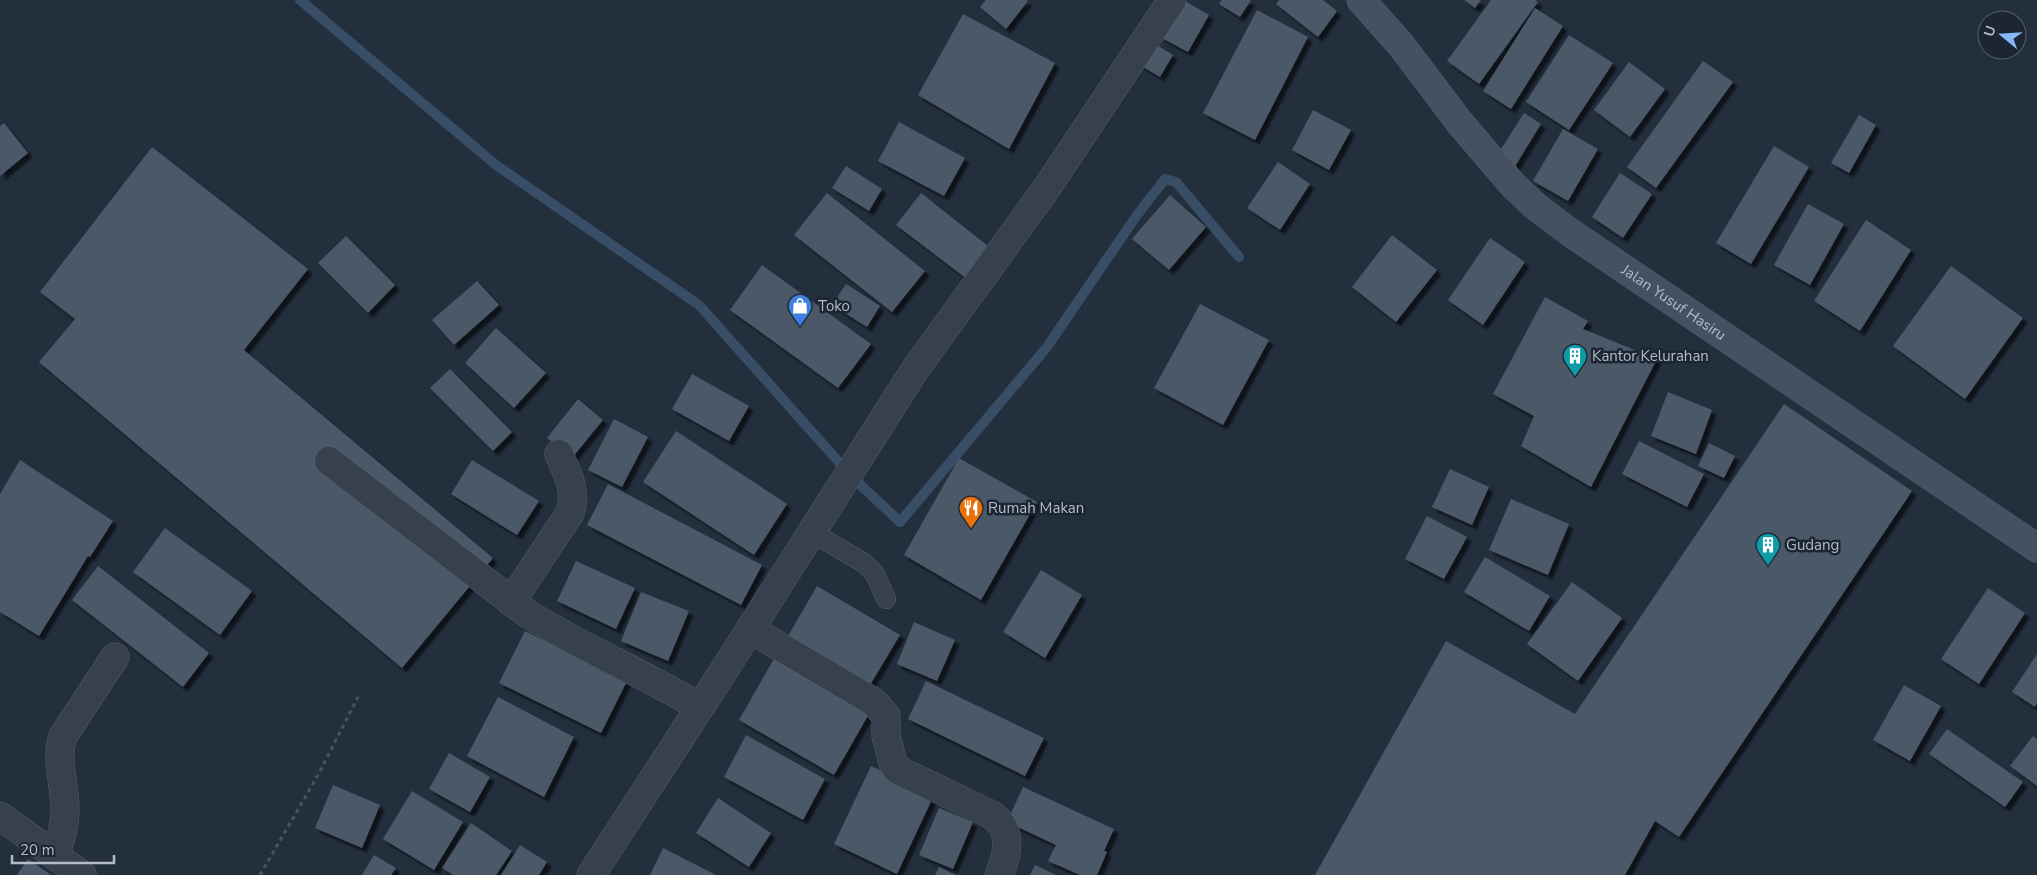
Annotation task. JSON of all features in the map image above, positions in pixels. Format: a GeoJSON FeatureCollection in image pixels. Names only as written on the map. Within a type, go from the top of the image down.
{"type":"FeatureCollection","features":[{"type":"Feature","properties":{"kind":"main road","name":"Jalan Yusuf Hasiru"},"geometry":{"type":"LineString","coordinates":[[1361,0],[1401,44],[1460,123],[1513,185],[1535,206],[1571,233],[2037,548]]}},
{"type":"Feature","properties":{"kind":"street"},"geometry":{"type":"LineString","coordinates":[[592,875],[916,368],[1046,189],[1172,0]]}},
{"type":"Feature","properties":{"kind":"street"},"geometry":{"type":"LineString","coordinates":[[511,602],[570,513],[573,503],[573,485],[560,454]]}},
{"type":"Feature","properties":{"kind":"street"},"geometry":{"type":"LineString","coordinates":[[329,461],[511,602],[561,634],[666,687],[700,707]]}},
{"type":"Feature","properties":{"kind":"street"},"geometry":{"type":"LineString","coordinates":[[750,629],[874,702],[886,716],[886,736],[893,763],[898,770],[992,815],[1003,827],[1006,836],[1006,857],[999,875]]}},
{"type":"Feature","properties":{"kind":"street"},"geometry":{"type":"LineString","coordinates":[[54,856],[63,832],[65,810],[59,755],[63,736],[115,657]]}},
{"type":"Feature","properties":{"kind":"street"},"geometry":{"type":"LineString","coordinates":[[0,816],[82,875]]}},
{"type":"Feature","properties":{"kind":"lane"},"geometry":{"type":"LineString","coordinates":[[811,532],[864,563],[875,574],[886,599]]}},
{"type":"Feature","properties":{"kind":"path"},"geometry":{"type":"LineString","coordinates":[[260,875],[318,774],[358,696]]}},
{"type":"Feature","properties":{"kind":"building"},"geometry":{"type":"Polygon","coordinates":[[[986,0],[1028,1],[1006,29],[980,7],[986,0]]]}},
{"type":"Feature","properties":{"kind":"building"},"geometry":{"type":"Polygon","coordinates":[[[1183,0],[1209,15],[1188,52],[1160,37],[1183,0]]]}},
{"type":"Feature","properties":{"kind":"building"},"geometry":{"type":"Polygon","coordinates":[[[1222,0],[1251,0],[1240,17],[1219,4],[1222,0]]]}},
{"type":"Feature","properties":{"kind":"building"},"geometry":{"type":"Polygon","coordinates":[[[1279,0],[1323,0],[1337,11],[1318,37],[1276,4],[1279,0]]]}},
{"type":"Feature","properties":{"kind":"building"},"geometry":{"type":"Polygon","coordinates":[[[1464,0],[1481,0],[1475,8],[1464,0]]]}},
{"type":"Feature","properties":{"kind":"building"},"geometry":{"type":"Polygon","coordinates":[[[1491,0],[1535,0],[1538,2],[1479,84],[1447,61],[1491,0]]]}},
{"type":"Feature","properties":{"kind":"building"},"geometry":{"type":"Polygon","coordinates":[[[1535,8],[1563,26],[1511,109],[1483,91],[1535,8]]]}},
{"type":"Feature","properties":{"kind":"building"},"geometry":{"type":"Polygon","coordinates":[[[1257,10],[1308,37],[1255,140],[1203,113],[1257,10]]]}},
{"type":"Feature","properties":{"kind":"building"},"geometry":{"type":"Polygon","coordinates":[[[963,14],[1055,63],[1009,149],[918,95],[963,14]]]}},
{"type":"Feature","properties":{"kind":"building"},"geometry":{"type":"Polygon","coordinates":[[[1569,35],[1613,63],[1569,130],[1526,102],[1569,35]]]}},
{"type":"Feature","properties":{"kind":"building"},"geometry":{"type":"Polygon","coordinates":[[[1153,43],[1173,55],[1160,77],[1140,65],[1153,43]]]}},
{"type":"Feature","properties":{"kind":"building"},"geometry":{"type":"Polygon","coordinates":[[[1703,61],[1733,82],[1656,188],[1627,167],[1703,61]]]}},
{"type":"Feature","properties":{"kind":"building"},"geometry":{"type":"Polygon","coordinates":[[[1629,62],[1665,89],[1630,137],[1594,110],[1629,62]]]}},
{"type":"Feature","properties":{"kind":"building"},"geometry":{"type":"Polygon","coordinates":[[[1313,110],[1351,130],[1329,170],[1292,150],[1313,110]]]}},
{"type":"Feature","properties":{"kind":"building"},"geometry":{"type":"Polygon","coordinates":[[[1524,113],[1541,124],[1514,168],[1496,157],[1524,113]]]}},
{"type":"Feature","properties":{"kind":"building"},"geometry":{"type":"Polygon","coordinates":[[[1859,115],[1876,125],[1849,173],[1831,163],[1859,115]]]}},
{"type":"Feature","properties":{"kind":"building"},"geometry":{"type":"Polygon","coordinates":[[[899,122],[965,158],[944,196],[878,161],[899,122]]]}},
{"type":"Feature","properties":{"kind":"building"},"geometry":{"type":"Polygon","coordinates":[[[4,123],[28,153],[0,176],[0,126],[4,123]]]}},
{"type":"Feature","properties":{"kind":"building"},"geometry":{"type":"Polygon","coordinates":[[[1563,129],[1598,149],[1568,201],[1533,181],[1563,129]]]}},
{"type":"Feature","properties":{"kind":"building"},"geometry":{"type":"Polygon","coordinates":[[[1774,146],[1809,167],[1751,264],[1716,243],[1774,146]]]}},
{"type":"Feature","properties":{"kind":"building"},"geometry":{"type":"Polygon","coordinates":[[[152,147],[308,269],[244,350],[493,558],[402,668],[39,362],[75,319],[40,292],[152,147]]]}},
{"type":"Feature","properties":{"kind":"building"},"geometry":{"type":"Polygon","coordinates":[[[1278,162],[1310,184],[1280,230],[1247,208],[1278,162]]]}},
{"type":"Feature","properties":{"kind":"building"},"geometry":{"type":"Polygon","coordinates":[[[846,166],[882,189],[869,211],[832,188],[846,166]]]}},
{"type":"Feature","properties":{"kind":"building"},"geometry":{"type":"Polygon","coordinates":[[[1620,173],[1652,194],[1623,238],[1592,217],[1620,173]]]}},
{"type":"Feature","properties":{"kind":"building"},"geometry":{"type":"Polygon","coordinates":[[[827,193],[925,271],[892,312],[794,235],[827,193]]]}},
{"type":"Feature","properties":{"kind":"building"},"geometry":{"type":"Polygon","coordinates":[[[921,193],[988,246],[967,279],[896,225],[921,193]]]}},
{"type":"Feature","properties":{"kind":"building"},"geometry":{"type":"Polygon","coordinates":[[[1170,195],[1206,227],[1169,270],[1132,239],[1170,195]]]}},
{"type":"Feature","properties":{"kind":"building"},"geometry":{"type":"Polygon","coordinates":[[[1808,204],[1844,224],[1810,285],[1774,265],[1808,204]]]}},
{"type":"Feature","properties":{"kind":"building"},"geometry":{"type":"Polygon","coordinates":[[[1866,220],[1911,250],[1860,331],[1814,301],[1866,220]]]}},
{"type":"Feature","properties":{"kind":"building"},"geometry":{"type":"Polygon","coordinates":[[[1392,235],[1437,270],[1396,322],[1352,287],[1392,235]]]}},
{"type":"Feature","properties":{"kind":"building"},"geometry":{"type":"Polygon","coordinates":[[[346,236],[395,285],[368,313],[318,263],[346,236]]]}},
{"type":"Feature","properties":{"kind":"building"},"geometry":{"type":"Polygon","coordinates":[[[1490,238],[1525,262],[1483,325],[1448,300],[1490,238]]]}},
{"type":"Feature","properties":{"kind":"building","name":"Toko"},"geometry":{"type":"Polygon","coordinates":[[[762,265],[871,344],[838,388],[730,310],[762,265]]]}},
{"type":"Feature","properties":{"kind":"building"},"geometry":{"type":"Polygon","coordinates":[[[1951,266],[2023,318],[1965,399],[1893,346],[1951,266]]]}},
{"type":"Feature","properties":{"kind":"building"},"geometry":{"type":"Polygon","coordinates":[[[477,281],[499,305],[454,345],[432,320],[477,281]]]}},
{"type":"Feature","properties":{"kind":"building"},"geometry":{"type":"Polygon","coordinates":[[[846,284],[880,306],[867,327],[832,305],[846,284]]]}},
{"type":"Feature","properties":{"kind":"building","name":"Kantor Kelurahan"},"geometry":{"type":"Polygon","coordinates":[[[1545,297],[1588,321],[1583,329],[1657,359],[1591,487],[1521,446],[1534,416],[1493,394],[1545,297]]]}},
{"type":"Feature","properties":{"kind":"building"},"geometry":{"type":"Polygon","coordinates":[[[1200,304],[1269,340],[1223,425],[1154,388],[1200,304]]]}},
{"type":"Feature","properties":{"kind":"building"},"geometry":{"type":"Polygon","coordinates":[[[496,328],[546,373],[514,408],[465,363],[496,328]]]}},
{"type":"Feature","properties":{"kind":"building"},"geometry":{"type":"Polygon","coordinates":[[[450,369],[512,432],[493,451],[430,388],[450,369]]]}},
{"type":"Feature","properties":{"kind":"building"},"geometry":{"type":"Polygon","coordinates":[[[692,374],[749,406],[729,441],[672,409],[692,374]]]}},
{"type":"Feature","properties":{"kind":"building"},"geometry":{"type":"Polygon","coordinates":[[[1668,392],[1712,410],[1696,454],[1651,436],[1668,392]]]}},
{"type":"Feature","properties":{"kind":"building"},"geometry":{"type":"Polygon","coordinates":[[[578,399],[603,420],[572,458],[547,438],[578,399]]]}},
{"type":"Feature","properties":{"kind":"building","name":"Gudang"},"geometry":{"type":"Polygon","coordinates":[[[1784,404],[1912,491],[1679,837],[1655,821],[1625,875],[1315,875],[1446,641],[1575,714],[1784,404]]]}},
{"type":"Feature","properties":{"kind":"building"},"geometry":{"type":"Polygon","coordinates":[[[614,419],[648,437],[622,487],[588,470],[614,419]]]}},
{"type":"Feature","properties":{"kind":"building"},"geometry":{"type":"Polygon","coordinates":[[[676,431],[787,504],[754,555],[643,482],[676,431]]]}},
{"type":"Feature","properties":{"kind":"building"},"geometry":{"type":"Polygon","coordinates":[[[1639,441],[1704,474],[1687,507],[1622,474],[1639,441]]]}},
{"type":"Feature","properties":{"kind":"building"},"geometry":{"type":"Polygon","coordinates":[[[1709,443],[1735,456],[1724,478],[1698,466],[1709,443]]]}},
{"type":"Feature","properties":{"kind":"building","name":"Rumah Makan"},"geometry":{"type":"Polygon","coordinates":[[[959,458],[1037,502],[981,600],[904,555],[959,458]]]}},
{"type":"Feature","properties":{"kind":"building"},"geometry":{"type":"Polygon","coordinates":[[[20,460],[113,521],[90,557],[88,556],[39,636],[0,612],[0,494],[20,460]]]}},
{"type":"Feature","properties":{"kind":"building"},"geometry":{"type":"Polygon","coordinates":[[[472,460],[539,501],[517,535],[451,494],[472,460]]]}},
{"type":"Feature","properties":{"kind":"building"},"geometry":{"type":"Polygon","coordinates":[[[1450,469],[1489,487],[1472,525],[1432,507],[1450,469]]]}},
{"type":"Feature","properties":{"kind":"building"},"geometry":{"type":"Polygon","coordinates":[[[608,484],[762,565],[741,605],[587,525],[608,484]]]}},
{"type":"Feature","properties":{"kind":"building"},"geometry":{"type":"Polygon","coordinates":[[[1511,499],[1569,524],[1548,575],[1489,550],[1511,499]]]}},
{"type":"Feature","properties":{"kind":"building"},"geometry":{"type":"Polygon","coordinates":[[[1427,516],[1467,537],[1444,579],[1405,559],[1427,516]]]}},
{"type":"Feature","properties":{"kind":"building"},"geometry":{"type":"Polygon","coordinates":[[[165,528],[252,591],[220,635],[133,572],[165,528]]]}},
{"type":"Feature","properties":{"kind":"building"},"geometry":{"type":"Polygon","coordinates":[[[1485,557],[1550,596],[1529,631],[1464,592],[1485,557]]]}},
{"type":"Feature","properties":{"kind":"building"},"geometry":{"type":"Polygon","coordinates":[[[576,561],[635,588],[616,629],[557,601],[576,561]]]}},
{"type":"Feature","properties":{"kind":"building"},"geometry":{"type":"Polygon","coordinates":[[[98,566],[209,653],[183,687],[72,600],[98,566]]]}},
{"type":"Feature","properties":{"kind":"building"},"geometry":{"type":"Polygon","coordinates":[[[1041,570],[1082,595],[1045,658],[1003,632],[1041,570]]]}},
{"type":"Feature","properties":{"kind":"building"},"geometry":{"type":"Polygon","coordinates":[[[1572,582],[1622,618],[1578,681],[1527,644],[1572,582]]]}},
{"type":"Feature","properties":{"kind":"building"},"geometry":{"type":"Polygon","coordinates":[[[817,586],[900,635],[870,685],[788,636],[817,586]]]}},
{"type":"Feature","properties":{"kind":"building"},"geometry":{"type":"Polygon","coordinates":[[[1988,588],[2025,613],[1979,684],[1941,659],[1988,588]]]}},
{"type":"Feature","properties":{"kind":"building"},"geometry":{"type":"Polygon","coordinates":[[[641,592],[689,611],[668,661],[621,641],[641,592]]]}},
{"type":"Feature","properties":{"kind":"building"},"geometry":{"type":"Polygon","coordinates":[[[914,622],[955,640],[937,681],[897,664],[914,622]]]}},
{"type":"Feature","properties":{"kind":"building"},"geometry":{"type":"Polygon","coordinates":[[[525,631],[627,681],[601,733],[499,683],[525,631]]]}},
{"type":"Feature","properties":{"kind":"building"},"geometry":{"type":"Polygon","coordinates":[[[2037,654],[2037,703],[2035,707],[2012,692],[2037,654]]]}},
{"type":"Feature","properties":{"kind":"building"},"geometry":{"type":"Polygon","coordinates":[[[775,657],[870,712],[834,775],[739,720],[775,657]]]}},
{"type":"Feature","properties":{"kind":"building"},"geometry":{"type":"Polygon","coordinates":[[[926,681],[1044,738],[1025,776],[908,719],[926,681]]]}},
{"type":"Feature","properties":{"kind":"building"},"geometry":{"type":"Polygon","coordinates":[[[1904,685],[1941,706],[1910,761],[1873,740],[1904,685]]]}},
{"type":"Feature","properties":{"kind":"building"},"geometry":{"type":"Polygon","coordinates":[[[498,697],[574,737],[544,797],[467,756],[498,697]]]}},
{"type":"Feature","properties":{"kind":"building"},"geometry":{"type":"Polygon","coordinates":[[[1947,729],[2023,782],[2005,807],[1929,754],[1947,729]]]}},
{"type":"Feature","properties":{"kind":"building"},"geometry":{"type":"Polygon","coordinates":[[[746,735],[825,779],[803,820],[724,777],[746,735]]]}},
{"type":"Feature","properties":{"kind":"building"},"geometry":{"type":"Polygon","coordinates":[[[2033,736],[2037,739],[2037,786],[2010,766],[2033,736]]]}},
{"type":"Feature","properties":{"kind":"building"},"geometry":{"type":"Polygon","coordinates":[[[449,753],[490,777],[470,812],[429,789],[449,753]]]}},
{"type":"Feature","properties":{"kind":"building"},"geometry":{"type":"Polygon","coordinates":[[[871,766],[934,795],[897,874],[834,844],[871,766]]]}},
{"type":"Feature","properties":{"kind":"building"},"geometry":{"type":"Polygon","coordinates":[[[333,785],[380,805],[362,848],[315,828],[333,785]]]}},
{"type":"Feature","properties":{"kind":"building"},"geometry":{"type":"Polygon","coordinates":[[[1023,787],[1114,829],[1104,851],[1107,852],[1097,875],[1080,875],[1048,861],[1056,845],[1007,822],[1023,787]]]}},
{"type":"Feature","properties":{"kind":"building"},"geometry":{"type":"Polygon","coordinates":[[[412,791],[463,822],[434,870],[383,839],[412,791]]]}},
{"type":"Feature","properties":{"kind":"building"},"geometry":{"type":"Polygon","coordinates":[[[718,798],[771,833],[749,867],[696,833],[718,798]]]}},
{"type":"Feature","properties":{"kind":"building"},"geometry":{"type":"Polygon","coordinates":[[[939,808],[973,822],[953,869],[919,855],[939,808]]]}},
{"type":"Feature","properties":{"kind":"building"},"geometry":{"type":"Polygon","coordinates":[[[471,823],[512,851],[496,875],[453,875],[442,868],[471,823]]]}},
{"type":"Feature","properties":{"kind":"building"},"geometry":{"type":"Polygon","coordinates":[[[520,845],[547,862],[539,875],[501,875],[520,845]]]}},
{"type":"Feature","properties":{"kind":"building"},"geometry":{"type":"Polygon","coordinates":[[[663,848],[716,875],[650,875],[663,848]]]}},
{"type":"Feature","properties":{"kind":"building"},"geometry":{"type":"Polygon","coordinates":[[[374,855],[396,868],[391,875],[362,875],[374,855]]]}},
{"type":"Feature","properties":{"kind":"building"},"geometry":{"type":"Polygon","coordinates":[[[28,859],[51,875],[17,875],[28,859]]]}},
{"type":"Feature","properties":{"kind":"building"},"geometry":{"type":"Polygon","coordinates":[[[1035,865],[1056,875],[1030,875],[1035,865]]]}},
{"type":"Feature","properties":{"kind":"building"},"geometry":{"type":"Polygon","coordinates":[[[939,867],[956,875],[935,875],[939,867]]]}},
{"type":"Feature","properties":{"kind":"waterway"},"geometry":{"type":"LineString","coordinates":[[300,0],[496,165],[699,305],[853,478],[900,522],[1047,347],[1137,215],[1165,179],[1176,182],[1239,257]]}},
{"type":"Feature","properties":{"kind":"place","name":"Toko"},"geometry":{"type":"Point","coordinates":[800,327]}},
{"type":"Feature","properties":{"kind":"place","name":"Kantor Kelurahan"},"geometry":{"type":"Point","coordinates":[1575,377]}},
{"type":"Feature","properties":{"kind":"place","name":"Rumah Makan"},"geometry":{"type":"Point","coordinates":[971,529]}},
{"type":"Feature","properties":{"kind":"place","name":"Gudang"},"geometry":{"type":"Point","coordinates":[1768,566]}}]}
